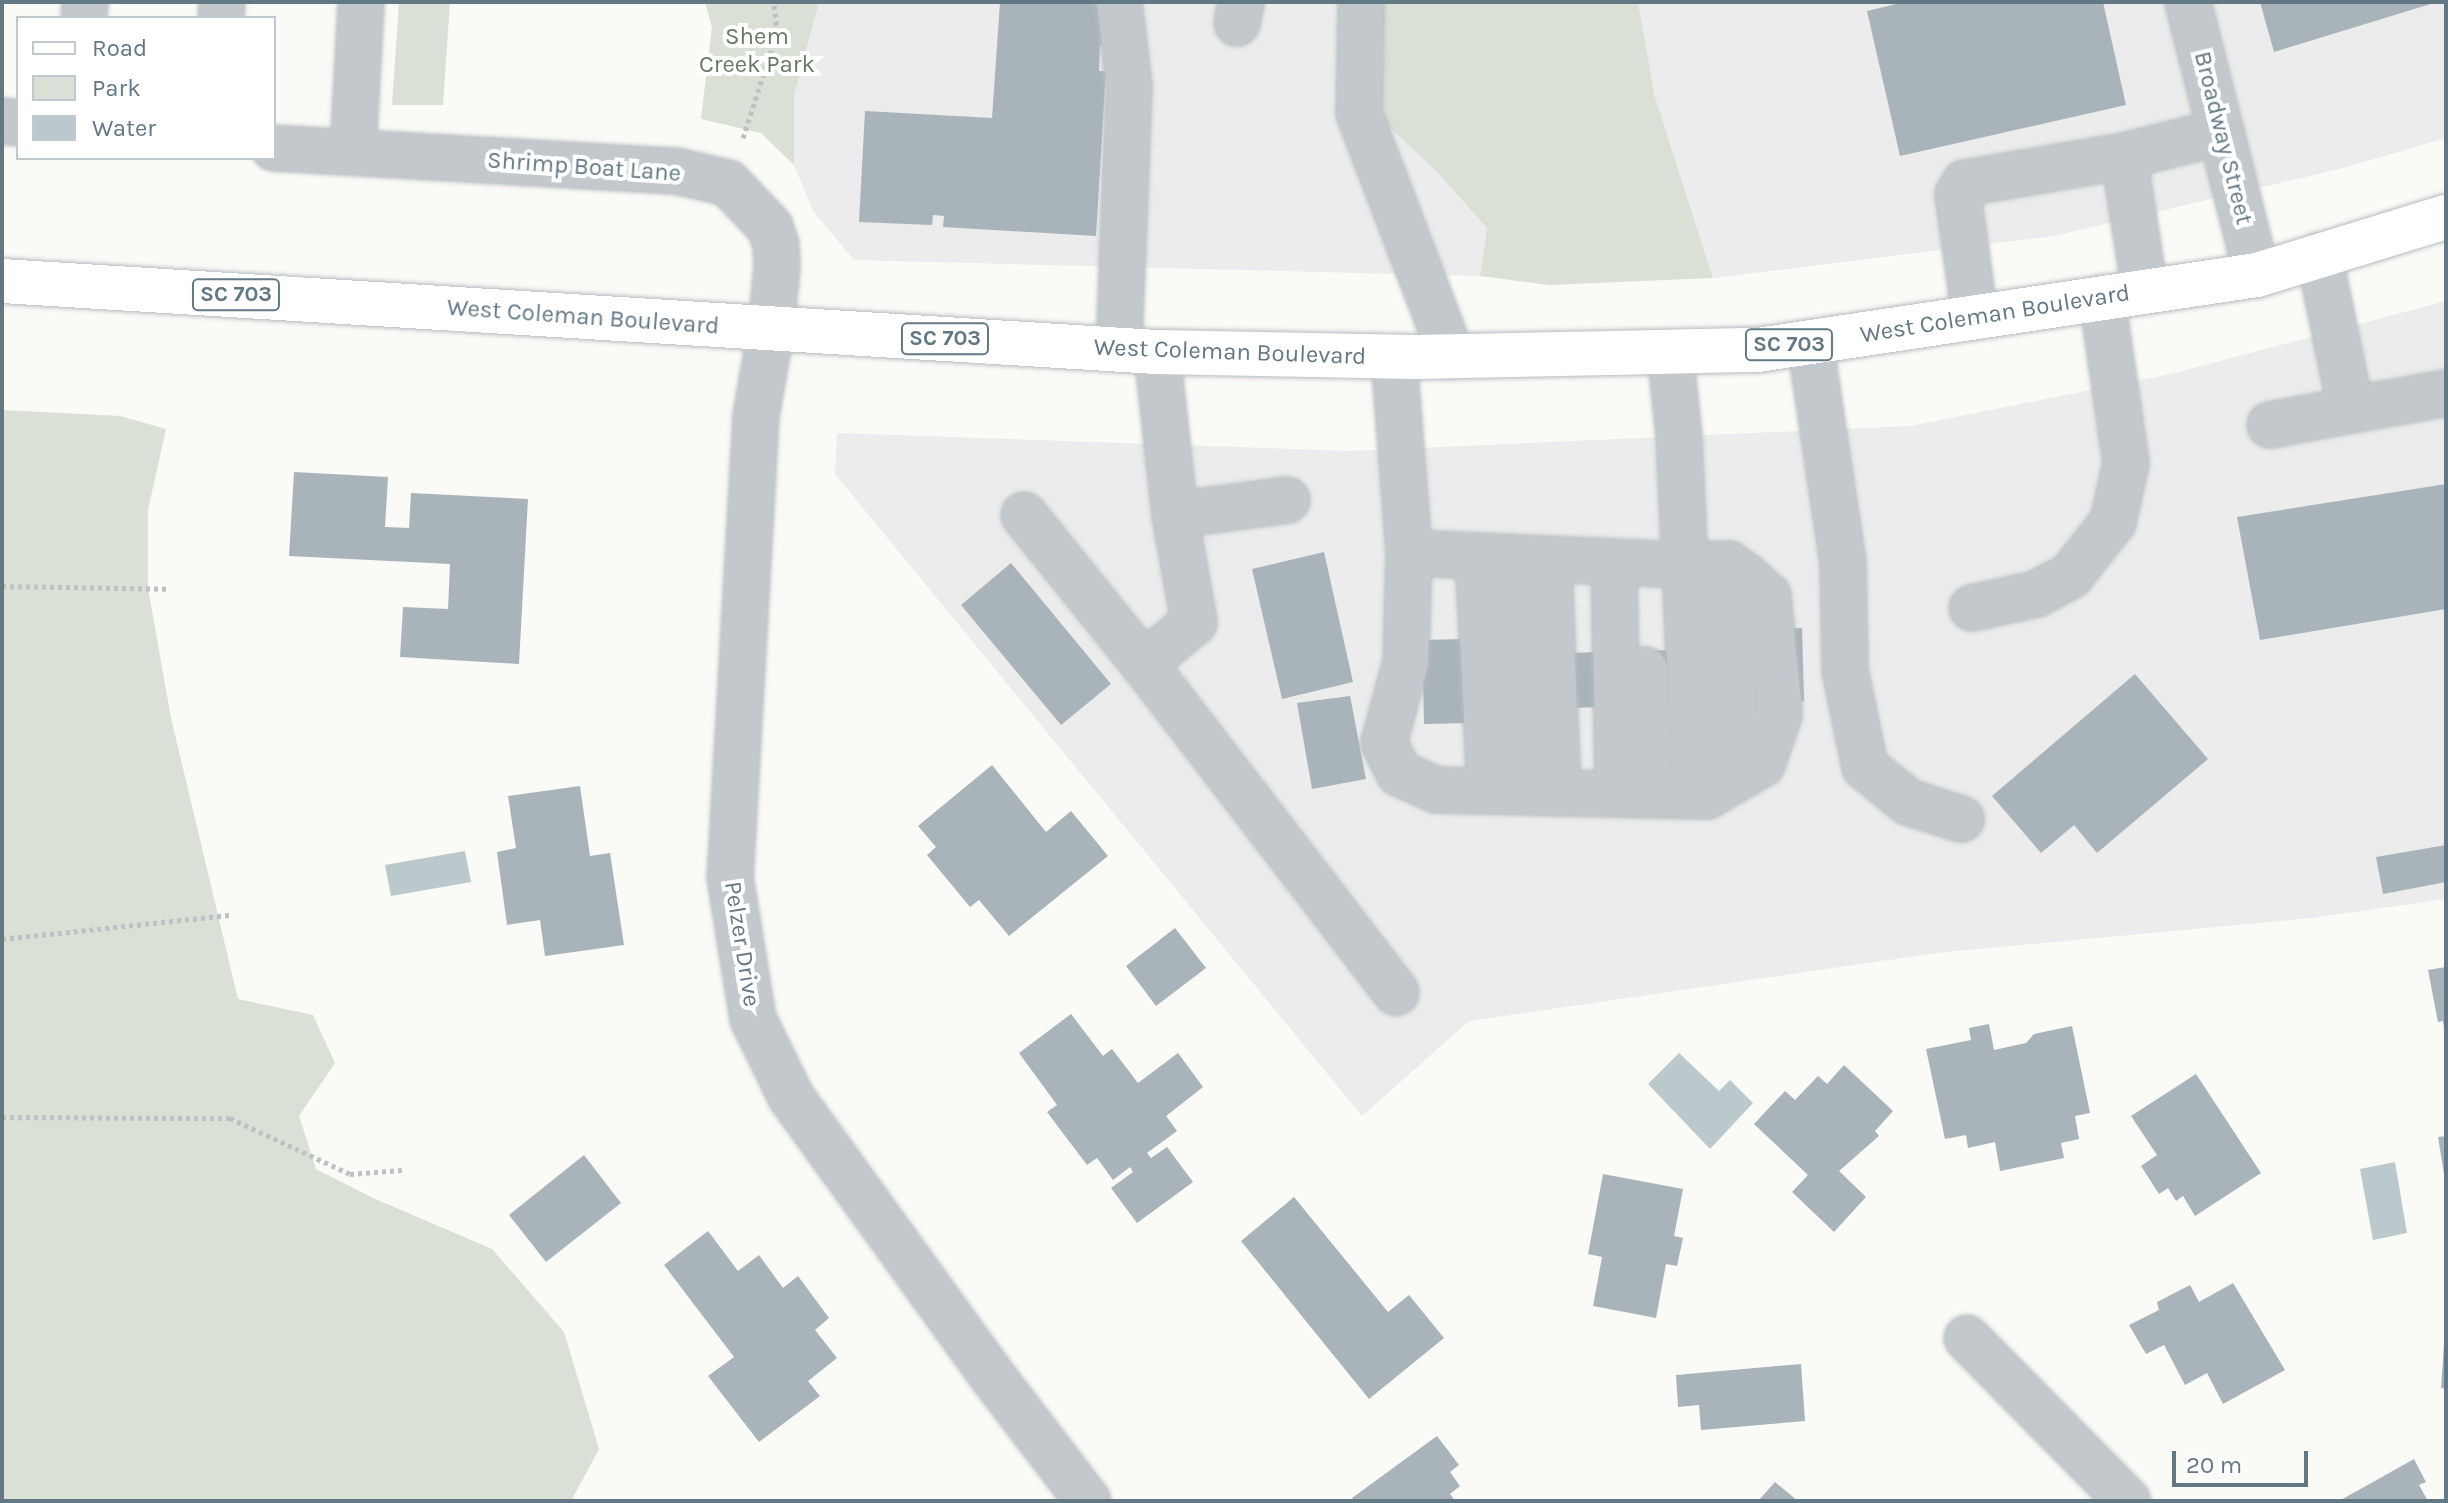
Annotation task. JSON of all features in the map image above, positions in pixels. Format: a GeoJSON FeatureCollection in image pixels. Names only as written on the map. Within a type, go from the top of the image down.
{"type":"FeatureCollection","features":[{"type":"Feature","properties":{"kind":"main road","name":"West Coleman Boulevard"},"geometry":{"type":"LineString","coordinates":[[2,281],[1138,350],[1394,357],[1758,350],[2257,275],[2446,217]]}},
{"type":"Feature","properties":{"kind":"street"},"geometry":{"type":"LineString","coordinates":[[353,152],[361,2]]}},
{"type":"Feature","properties":{"kind":"street"},"geometry":{"type":"LineString","coordinates":[[1119,2],[1129,86],[1138,350],[1175,515],[1194,622],[1144,664]]}},
{"type":"Feature","properties":{"kind":"street"},"geometry":{"type":"LineString","coordinates":[[1361,2],[1359,113],[1452,357]]}},
{"type":"Feature","properties":{"kind":"street","name":"Broadway Street"},"geometry":{"type":"LineString","coordinates":[[2188,2],[2257,275]]}},
{"type":"Feature","properties":{"kind":"street"},"geometry":{"type":"LineString","coordinates":[[1975,317],[1958,194],[1965,183],[2124,156],[2221,132]]}},
{"type":"Feature","properties":{"kind":"street","name":"Shrimp Boat Lane"},"geometry":{"type":"LineString","coordinates":[[276,148],[676,171],[728,183],[763,218],[776,246],[771,330]]}},
{"type":"Feature","properties":{"kind":"street"},"geometry":{"type":"LineString","coordinates":[[2124,156],[2145,292]]}},
{"type":"Feature","properties":{"kind":"street"},"geometry":{"type":"LineString","coordinates":[[2319,255],[2351,410]]}},
{"type":"Feature","properties":{"kind":"street"},"geometry":{"type":"LineString","coordinates":[[1972,608],[2036,594],[2071,575],[2113,522],[2126,463],[2102,298]]}},
{"type":"Feature","properties":{"kind":"street","name":"Pelzer Drive"},"geometry":{"type":"LineString","coordinates":[[771,330],[756,416],[730,877],[753,1019],[791,1097],[990,1373],[1088,1501]]}},
{"type":"Feature","properties":{"kind":"street"},"geometry":{"type":"LineString","coordinates":[[1810,342],[1843,562],[1845,670],[1865,767],[1908,802],[1961,819]]}},
{"type":"Feature","properties":{"kind":"street"},"geometry":{"type":"LineString","coordinates":[[1625,791],[1617,562],[1679,436],[1670,352]]}},
{"type":"Feature","properties":{"kind":"street"},"geometry":{"type":"LineString","coordinates":[[1394,357],[1409,553],[1406,662],[1384,743],[1399,773],[1436,790],[1625,791],[1762,764],[1779,715],[1768,596],[1617,562],[1409,553]]}},
{"type":"Feature","properties":{"kind":"street"},"geometry":{"type":"LineString","coordinates":[[2270,425],[2446,393]]}},
{"type":"Feature","properties":{"kind":"street"},"geometry":{"type":"LineString","coordinates":[[1175,515],[1287,500]]}},
{"type":"Feature","properties":{"kind":"street"},"geometry":{"type":"LineString","coordinates":[[1024,515],[1144,664],[1396,992]]}},
{"type":"Feature","properties":{"kind":"street"},"geometry":{"type":"LineString","coordinates":[[1617,562],[1625,791]]}},
{"type":"Feature","properties":{"kind":"street"},"geometry":{"type":"LineString","coordinates":[[1617,562],[1625,791]]}},
{"type":"Feature","properties":{"kind":"street"},"geometry":{"type":"LineString","coordinates":[[1617,562],[1625,791]]}},
{"type":"Feature","properties":{"kind":"street"},"geometry":{"type":"LineString","coordinates":[[1967,1338],[2128,1501]]}},
{"type":"Feature","properties":{"kind":"path"},"geometry":{"type":"LineString","coordinates":[[743,138],[777,33],[774,2]]}},
{"type":"Feature","properties":{"kind":"path"},"geometry":{"type":"LineString","coordinates":[[2,586],[166,589]]}},
{"type":"Feature","properties":{"kind":"path"},"geometry":{"type":"LineString","coordinates":[[2,939],[232,915]]}},
{"type":"Feature","properties":{"kind":"path"},"geometry":{"type":"LineString","coordinates":[[2,1117],[230,1118],[350,1174],[402,1170]]}},
{"type":"Feature","properties":{"kind":"shaded area"},"geometry":{"type":"Polygon","coordinates":[[[819,2],[1377,2],[1436,171],[1487,228],[1480,276],[854,260],[813,211],[794,165],[794,96],[819,2]]]}},
{"type":"Feature","properties":{"kind":"shaded area"},"geometry":{"type":"Polygon","coordinates":[[[1638,2],[2446,2],[2446,138],[2343,168],[2054,236],[1713,278],[1655,97],[1638,2]]]}},
{"type":"Feature","properties":{"kind":"shaded area"},"geometry":{"type":"Polygon","coordinates":[[[2446,301],[2446,899],[2311,918],[1936,953],[1469,1021],[1362,1116],[835,474],[837,433],[1350,451],[1910,426],[2171,374],[2446,301]]]}},
{"type":"Feature","properties":{"kind":"green space"},"geometry":{"type":"Polygon","coordinates":[[[399,2],[450,2],[443,105],[392,105],[399,2]]]}},
{"type":"Feature","properties":{"kind":"green space","name":"Shem Creek Park"},"geometry":{"type":"Polygon","coordinates":[[[705,2],[819,2],[794,96],[794,165],[761,133],[701,119],[712,28],[705,2]]]}},
{"type":"Feature","properties":{"kind":"green space"},"geometry":{"type":"Polygon","coordinates":[[[1377,2],[1638,2],[1655,97],[1713,278],[1549,285],[1480,276],[1487,228],[1436,171],[1378,116],[1377,2]]]}},
{"type":"Feature","properties":{"kind":"green space"},"geometry":{"type":"Polygon","coordinates":[[[2,410],[120,416],[166,429],[148,510],[148,588],[171,718],[238,999],[313,1015],[335,1063],[299,1116],[316,1169],[373,1198],[492,1249],[564,1332],[599,1449],[571,1501],[2,1501],[2,410]]]}},
{"type":"Feature","properties":{"kind":"water"},"geometry":{"type":"Polygon","coordinates":[[[465,851],[471,882],[391,896],[385,865],[465,851]]]}},
{"type":"Feature","properties":{"kind":"water"},"geometry":{"type":"Polygon","coordinates":[[[1679,1053],[1719,1091],[1730,1080],[1753,1103],[1710,1149],[1648,1084],[1679,1053]]]}},
{"type":"Feature","properties":{"kind":"water"},"geometry":{"type":"Polygon","coordinates":[[[2395,1162],[2407,1233],[2373,1240],[2360,1169],[2395,1162]]]}},
{"type":"Feature","properties":{"kind":"building"},"geometry":{"type":"Polygon","coordinates":[[[1000,2],[1108,2],[1106,45],[1100,45],[1099,71],[1106,71],[1096,236],[943,227],[944,216],[933,215],[932,225],[859,222],[865,111],[992,118],[1000,2]]]}},
{"type":"Feature","properties":{"kind":"building"},"geometry":{"type":"Polygon","coordinates":[[[1905,2],[2103,2],[2126,105],[1900,156],[1867,11],[1905,2]]]}},
{"type":"Feature","properties":{"kind":"building"},"geometry":{"type":"Polygon","coordinates":[[[2260,2],[2434,2],[2434,3],[2274,52],[2260,2]]]}},
{"type":"Feature","properties":{"kind":"building"},"geometry":{"type":"Polygon","coordinates":[[[294,472],[388,477],[385,527],[409,528],[411,493],[528,499],[519,664],[400,657],[403,607],[448,609],[450,564],[289,556],[294,472]]]}},
{"type":"Feature","properties":{"kind":"building"},"geometry":{"type":"Polygon","coordinates":[[[2446,484],[2446,609],[2260,640],[2237,517],[2446,484]]]}},
{"type":"Feature","properties":{"kind":"building"},"geometry":{"type":"Polygon","coordinates":[[[1324,552],[1353,682],[1282,699],[1252,569],[1324,552]]]}},
{"type":"Feature","properties":{"kind":"building"},"geometry":{"type":"Polygon","coordinates":[[[1011,563],[1111,684],[1061,725],[961,605],[1011,563]]]}},
{"type":"Feature","properties":{"kind":"building"},"geometry":{"type":"Polygon","coordinates":[[[1802,628],[1804,701],[1570,708],[1467,723],[1424,724],[1422,640],[1465,639],[1566,653],[1753,648],[1753,630],[1802,628]]]}},
{"type":"Feature","properties":{"kind":"building"},"geometry":{"type":"Polygon","coordinates":[[[2135,674],[2208,759],[2097,853],[2074,825],[2041,853],[1992,796],[2135,674]]]}},
{"type":"Feature","properties":{"kind":"building"},"geometry":{"type":"Polygon","coordinates":[[[1350,696],[1366,779],[1312,789],[1297,703],[1350,696]]]}},
{"type":"Feature","properties":{"kind":"building"},"geometry":{"type":"Polygon","coordinates":[[[992,765],[1046,832],[1071,811],[1108,856],[1009,936],[979,900],[970,907],[927,855],[936,847],[918,826],[992,765]]]}},
{"type":"Feature","properties":{"kind":"building"},"geometry":{"type":"Polygon","coordinates":[[[580,786],[590,856],[610,853],[624,945],[545,956],[540,920],[507,925],[497,852],[516,848],[508,796],[580,786]]]}},
{"type":"Feature","properties":{"kind":"building"},"geometry":{"type":"Polygon","coordinates":[[[2446,845],[2446,882],[2383,894],[2376,857],[2446,845]]]}},
{"type":"Feature","properties":{"kind":"building"},"geometry":{"type":"Polygon","coordinates":[[[1175,928],[1206,968],[1156,1006],[1126,966],[1175,928]]]}},
{"type":"Feature","properties":{"kind":"building"},"geometry":{"type":"Polygon","coordinates":[[[2446,967],[2444,1029],[2443,1021],[2438,1022],[2428,970],[2446,967]]]}},
{"type":"Feature","properties":{"kind":"building"},"geometry":{"type":"Polygon","coordinates":[[[1071,1014],[1103,1056],[1112,1049],[1138,1083],[1178,1053],[1203,1087],[1166,1116],[1177,1131],[1147,1153],[1151,1158],[1167,1147],[1193,1182],[1137,1223],[1111,1188],[1133,1172],[1130,1167],[1113,1180],[1097,1158],[1087,1165],[1047,1112],[1057,1105],[1019,1053],[1071,1014]]]}},
{"type":"Feature","properties":{"kind":"building"},"geometry":{"type":"Polygon","coordinates":[[[1989,1024],[1994,1050],[2026,1043],[2034,1034],[2072,1026],[2090,1113],[2075,1116],[2079,1139],[2061,1143],[2064,1158],[2000,1171],[1995,1142],[1968,1148],[1966,1135],[1945,1139],[1926,1049],[1971,1040],[1969,1028],[1989,1024]]]}},
{"type":"Feature","properties":{"kind":"building"},"geometry":{"type":"Polygon","coordinates":[[[1844,1065],[1893,1111],[1875,1131],[1879,1136],[1839,1171],[1866,1197],[1834,1232],[1792,1192],[1808,1175],[1754,1124],[1785,1091],[1795,1100],[1818,1076],[1827,1084],[1844,1065]]]}},
{"type":"Feature","properties":{"kind":"building"},"geometry":{"type":"Polygon","coordinates":[[[2196,1074],[2261,1173],[2195,1216],[2183,1196],[2176,1201],[2168,1188],[2159,1194],[2141,1166],[2157,1155],[2131,1116],[2196,1074]]]}},
{"type":"Feature","properties":{"kind":"building"},"geometry":{"type":"Polygon","coordinates":[[[2446,1136],[2446,1174],[2444,1174],[2438,1137],[2446,1136]]]}},
{"type":"Feature","properties":{"kind":"building"},"geometry":{"type":"Polygon","coordinates":[[[584,1155],[621,1203],[546,1262],[509,1215],[584,1155]]]}},
{"type":"Feature","properties":{"kind":"building"},"geometry":{"type":"Polygon","coordinates":[[[1603,1174],[1683,1189],[1674,1236],[1683,1238],[1677,1266],[1666,1264],[1656,1318],[1593,1306],[1602,1257],[1588,1254],[1603,1174]]]}},
{"type":"Feature","properties":{"kind":"building"},"geometry":{"type":"Polygon","coordinates":[[[1294,1197],[1388,1312],[1409,1295],[1444,1338],[1369,1399],[1241,1241],[1294,1197]]]}},
{"type":"Feature","properties":{"kind":"building"},"geometry":{"type":"Polygon","coordinates":[[[708,1231],[738,1271],[759,1255],[783,1288],[798,1276],[829,1318],[815,1330],[837,1358],[808,1381],[820,1396],[759,1442],[708,1376],[734,1357],[664,1265],[708,1231]]]}},
{"type":"Feature","properties":{"kind":"building"},"geometry":{"type":"Polygon","coordinates":[[[2233,1283],[2285,1370],[2223,1404],[2207,1373],[2185,1385],[2164,1345],[2146,1354],[2129,1325],[2159,1310],[2157,1302],[2190,1285],[2199,1302],[2233,1283]]]}},
{"type":"Feature","properties":{"kind":"building"},"geometry":{"type":"Polygon","coordinates":[[[2446,1344],[2446,1389],[2441,1388],[2446,1344]]]}},
{"type":"Feature","properties":{"kind":"building"},"geometry":{"type":"Polygon","coordinates":[[[1801,1364],[1805,1421],[1701,1430],[1699,1405],[1678,1407],[1676,1375],[1801,1364]]]}},
{"type":"Feature","properties":{"kind":"building"},"geometry":{"type":"Polygon","coordinates":[[[1437,1436],[1459,1465],[1450,1472],[1460,1486],[1450,1494],[1455,1501],[1354,1501],[1352,1498],[1437,1436]]]}},
{"type":"Feature","properties":{"kind":"building"},"geometry":{"type":"Polygon","coordinates":[[[2414,1459],[2426,1482],[2419,1485],[2428,1501],[2339,1501],[2414,1459]]]}},
{"type":"Feature","properties":{"kind":"building"},"geometry":{"type":"Polygon","coordinates":[[[1775,1482],[1798,1501],[1758,1501],[1775,1482]]]}}]}
